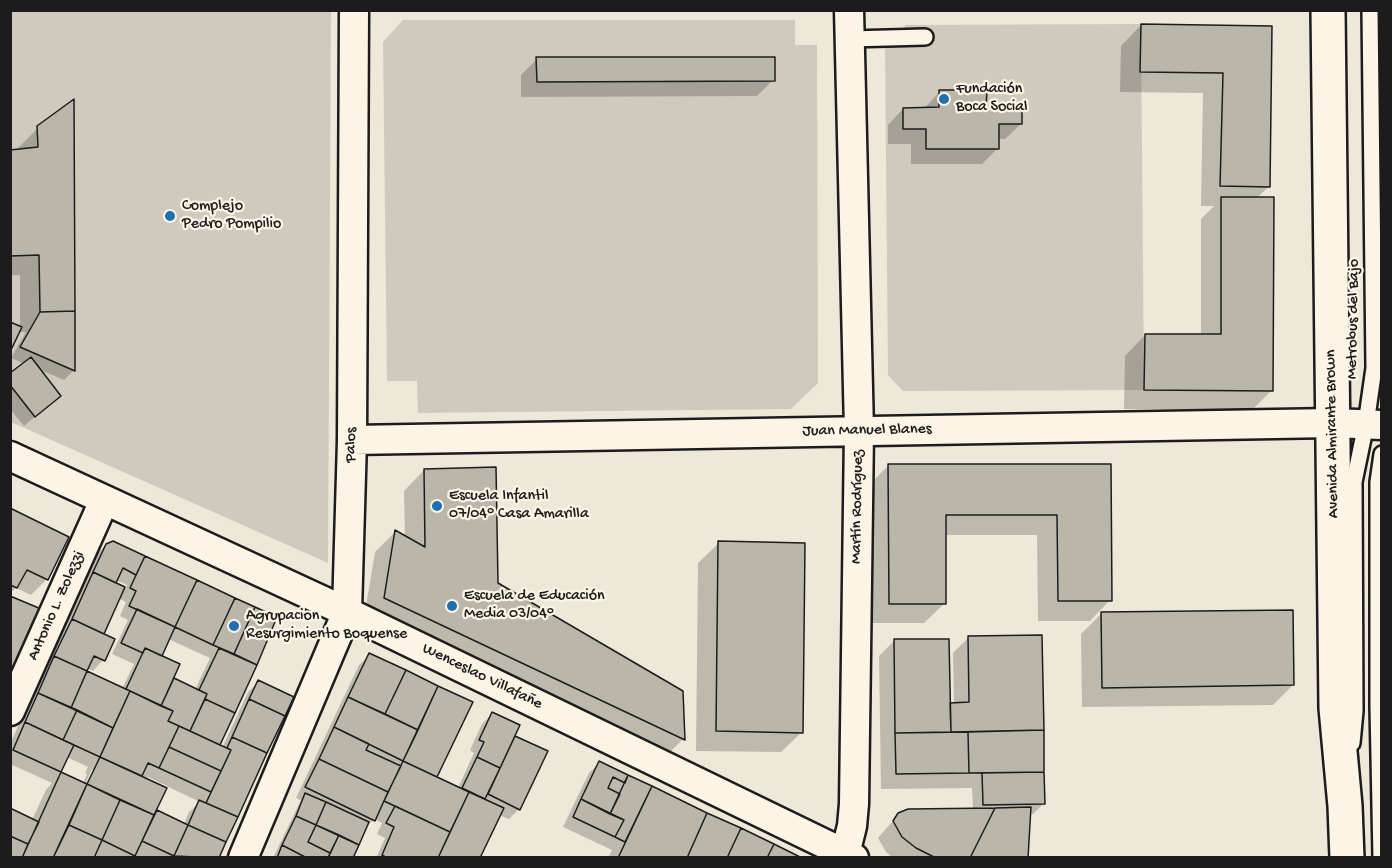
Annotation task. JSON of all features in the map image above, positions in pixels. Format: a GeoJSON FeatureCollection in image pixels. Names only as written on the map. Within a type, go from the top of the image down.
{"type":"FeatureCollection","features":[{"type":"Feature","properties":{"kind":"main road","name":"Avenida Almirante Brown"},"geometry":{"type":"LineString","coordinates":[[1328,10],[1336,708],[1345,806],[1347,858]]}},
{"type":"Feature","properties":{"kind":"street","name":"Palos"},"geometry":{"type":"LineString","coordinates":[[243,858],[347,612],[352,440],[354,10]]}},
{"type":"Feature","properties":{"kind":"street","name":"Martín Rodríguez"},"geometry":{"type":"LineString","coordinates":[[848,856],[854,804],[859,431],[849,10]]}},
{"type":"Feature","properties":{"kind":"street","name":"Juan Manuel Blanes"},"geometry":{"type":"LineString","coordinates":[[352,440],[1332,423],[1374,425]]}},
{"type":"Feature","properties":{"kind":"street","name":"Wenceslao Villafañe"},"geometry":{"type":"LineString","coordinates":[[10,456],[347,612],[848,856]]}},
{"type":"Feature","properties":{"kind":"street","name":"Antonio L. Zolezzi"},"geometry":{"type":"LineString","coordinates":[[10,711],[104,501]]}},
{"type":"Feature","properties":{"kind":"lane","name":"Metrobus del Bajo"},"geometry":{"type":"LineString","coordinates":[[1345,806],[1355,711],[1354,482],[1374,425],[1370,10]]}},
{"type":"Feature","properties":{"kind":"lane"},"geometry":{"type":"LineString","coordinates":[[850,39],[925,37]]}},
{"type":"Feature","properties":{"kind":"lane"},"geometry":{"type":"LineString","coordinates":[[1381,858],[1378,482],[1382,454]]}},
{"type":"Feature","properties":{"kind":"shaded area","name":"Complejo Pedro Pompilio"},"geometry":{"type":"Polygon","coordinates":[[[11,11],[331,11],[328,563],[11,422],[11,11]]]}},
{"type":"Feature","properties":{"kind":"shaded area"},"geometry":{"type":"Polygon","coordinates":[[[403,20],[795,20],[795,45],[817,45],[818,383],[791,409],[418,413],[417,381],[387,381],[383,42],[403,20]]]}},
{"type":"Feature","properties":{"kind":"shaded area"},"geometry":{"type":"Polygon","coordinates":[[[1141,24],[1144,390],[903,391],[888,375],[885,47],[905,47],[905,25],[1141,24]]]}},
{"type":"Feature","properties":{"kind":"building"},"geometry":{"type":"Polygon","coordinates":[[[1141,24],[1272,26],[1270,187],[1220,186],[1223,73],[1140,72],[1141,24]]]}},
{"type":"Feature","properties":{"kind":"building"},"geometry":{"type":"Polygon","coordinates":[[[536,57],[775,57],[775,81],[537,82],[536,57]]]}},
{"type":"Feature","properties":{"kind":"building"},"geometry":{"type":"Polygon","coordinates":[[[939,90],[987,90],[986,108],[1022,108],[1022,124],[999,124],[999,149],[926,149],[926,129],[903,129],[903,108],[939,107],[939,90]]]}},
{"type":"Feature","properties":{"kind":"building"},"geometry":{"type":"Polygon","coordinates":[[[74,99],[75,311],[40,312],[39,255],[10,256],[10,150],[38,147],[37,126],[74,99]]]}},
{"type":"Feature","properties":{"kind":"building"},"geometry":{"type":"Polygon","coordinates":[[[1221,197],[1274,197],[1273,391],[1144,390],[1145,334],[1221,334],[1221,197]]]}},
{"type":"Feature","properties":{"kind":"building"},"geometry":{"type":"Polygon","coordinates":[[[75,311],[75,371],[20,347],[40,312],[75,311]]]}},
{"type":"Feature","properties":{"kind":"building"},"geometry":{"type":"Polygon","coordinates":[[[10,322],[22,327],[10,352],[10,322]]]}},
{"type":"Feature","properties":{"kind":"building"},"geometry":{"type":"Polygon","coordinates":[[[31,357],[61,396],[35,417],[10,385],[10,373],[31,357]]]}},
{"type":"Feature","properties":{"kind":"building"},"geometry":{"type":"Polygon","coordinates":[[[888,464],[1111,464],[1112,601],[1058,601],[1057,515],[946,515],[946,604],[889,604],[888,464]]]}},
{"type":"Feature","properties":{"kind":"building"},"geometry":{"type":"Polygon","coordinates":[[[496,467],[498,583],[683,691],[685,740],[384,598],[395,530],[425,547],[424,469],[496,467]]]}},
{"type":"Feature","properties":{"kind":"building"},"geometry":{"type":"Polygon","coordinates":[[[10,508],[69,537],[48,580],[27,570],[17,588],[10,585],[10,508]]]}},
{"type":"Feature","properties":{"kind":"building"},"geometry":{"type":"Polygon","coordinates":[[[113,541],[145,556],[136,575],[123,568],[116,583],[93,572],[106,544],[113,541]]]}},
{"type":"Feature","properties":{"kind":"building"},"geometry":{"type":"Polygon","coordinates":[[[718,541],[805,543],[803,733],[716,731],[718,541]]]}},
{"type":"Feature","properties":{"kind":"building"},"geometry":{"type":"Polygon","coordinates":[[[145,556],[197,580],[175,627],[129,606],[136,591],[130,588],[145,556]]]}},
{"type":"Feature","properties":{"kind":"building"},"geometry":{"type":"Polygon","coordinates":[[[93,572],[125,587],[104,634],[72,619],[93,572]]]}},
{"type":"Feature","properties":{"kind":"building"},"geometry":{"type":"Polygon","coordinates":[[[197,580],[235,598],[213,645],[175,627],[197,580]]]}},
{"type":"Feature","properties":{"kind":"building"},"geometry":{"type":"Polygon","coordinates":[[[10,596],[46,611],[10,690],[10,596]]]}},
{"type":"Feature","properties":{"kind":"building","name":"Agrupacion Resurgimiento Boquense"},"geometry":{"type":"Polygon","coordinates":[[[235,598],[255,607],[234,654],[213,645],[235,598]]]}},
{"type":"Feature","properties":{"kind":"building"},"geometry":{"type":"Polygon","coordinates":[[[255,607],[277,617],[257,665],[234,654],[255,607]]]}},
{"type":"Feature","properties":{"kind":"building"},"geometry":{"type":"Polygon","coordinates":[[[137,609],[175,627],[162,656],[145,648],[143,653],[121,643],[137,609]]]}},
{"type":"Feature","properties":{"kind":"building"},"geometry":{"type":"Polygon","coordinates":[[[1293,610],[1294,685],[1102,688],[1101,612],[1293,610]]]}},
{"type":"Feature","properties":{"kind":"building"},"geometry":{"type":"Polygon","coordinates":[[[72,619],[115,639],[105,661],[94,656],[87,671],[54,656],[72,619]]]}},
{"type":"Feature","properties":{"kind":"building"},"geometry":{"type":"Polygon","coordinates":[[[1042,635],[1044,730],[951,732],[950,703],[969,702],[968,636],[1042,635]]]}},
{"type":"Feature","properties":{"kind":"building"},"geometry":{"type":"Polygon","coordinates":[[[894,639],[949,639],[951,732],[895,733],[894,639]]]}},
{"type":"Feature","properties":{"kind":"building"},"geometry":{"type":"Polygon","coordinates":[[[145,648],[180,664],[161,706],[126,689],[145,648]]]}},
{"type":"Feature","properties":{"kind":"building"},"geometry":{"type":"Polygon","coordinates":[[[219,648],[257,665],[235,713],[205,699],[207,694],[199,690],[219,648]]]}},
{"type":"Feature","properties":{"kind":"building"},"geometry":{"type":"Polygon","coordinates":[[[369,653],[406,670],[385,714],[348,697],[369,653]]]}},
{"type":"Feature","properties":{"kind":"building"},"geometry":{"type":"Polygon","coordinates":[[[54,656],[87,671],[71,708],[38,693],[54,656]]]}},
{"type":"Feature","properties":{"kind":"building"},"geometry":{"type":"Polygon","coordinates":[[[406,670],[438,686],[418,730],[385,714],[406,670]]]}},
{"type":"Feature","properties":{"kind":"building"},"geometry":{"type":"Polygon","coordinates":[[[87,671],[130,691],[113,728],[71,708],[87,671]]]}},
{"type":"Feature","properties":{"kind":"building"},"geometry":{"type":"Polygon","coordinates":[[[174,678],[207,694],[190,731],[168,721],[173,711],[161,706],[174,678]]]}},
{"type":"Feature","properties":{"kind":"building"},"geometry":{"type":"Polygon","coordinates":[[[258,680],[294,697],[285,716],[249,699],[258,680]]]}},
{"type":"Feature","properties":{"kind":"building"},"geometry":{"type":"Polygon","coordinates":[[[438,686],[473,702],[437,777],[403,761],[438,686]]]}},
{"type":"Feature","properties":{"kind":"building"},"geometry":{"type":"Polygon","coordinates":[[[130,691],[173,711],[168,721],[179,726],[159,768],[148,763],[142,776],[100,757],[130,691]]]}},
{"type":"Feature","properties":{"kind":"building"},"geometry":{"type":"Polygon","coordinates":[[[38,693],[77,710],[63,740],[25,722],[38,693]]]}},
{"type":"Feature","properties":{"kind":"building"},"geometry":{"type":"Polygon","coordinates":[[[348,697],[418,730],[403,761],[334,727],[348,697]]]}},
{"type":"Feature","properties":{"kind":"building"},"geometry":{"type":"Polygon","coordinates":[[[205,699],[235,713],[220,745],[190,731],[205,699]]]}},
{"type":"Feature","properties":{"kind":"building"},"geometry":{"type":"Polygon","coordinates":[[[249,699],[285,716],[267,753],[232,737],[249,699]]]}},
{"type":"Feature","properties":{"kind":"building"},"geometry":{"type":"Polygon","coordinates":[[[77,710],[113,728],[100,757],[63,740],[77,710]]]}},
{"type":"Feature","properties":{"kind":"building"},"geometry":{"type":"Polygon","coordinates":[[[492,712],[520,725],[500,768],[477,757],[484,742],[479,740],[492,712]]]}},
{"type":"Feature","properties":{"kind":"building"},"geometry":{"type":"Polygon","coordinates":[[[25,722],[74,745],[61,772],[13,750],[25,722]]]}},
{"type":"Feature","properties":{"kind":"building"},"geometry":{"type":"Polygon","coordinates":[[[179,726],[231,750],[221,771],[169,747],[179,726]]]}},
{"type":"Feature","properties":{"kind":"building"},"geometry":{"type":"Polygon","coordinates":[[[334,727],[369,744],[366,750],[401,766],[388,792],[319,759],[334,727]]]}},
{"type":"Feature","properties":{"kind":"building"},"geometry":{"type":"Polygon","coordinates":[[[1044,730],[1044,772],[969,773],[968,732],[1044,730]]]}},
{"type":"Feature","properties":{"kind":"building"},"geometry":{"type":"Polygon","coordinates":[[[968,732],[969,773],[896,774],[895,733],[968,732]]]}},
{"type":"Feature","properties":{"kind":"building"},"geometry":{"type":"Polygon","coordinates":[[[515,736],[548,751],[520,810],[488,794],[515,736]]]}},
{"type":"Feature","properties":{"kind":"building"},"geometry":{"type":"Polygon","coordinates":[[[232,737],[267,753],[238,817],[206,803],[231,750],[227,748],[232,737]]]}},
{"type":"Feature","properties":{"kind":"building"},"geometry":{"type":"Polygon","coordinates":[[[169,747],[221,771],[211,792],[159,768],[169,747]]]}},
{"type":"Feature","properties":{"kind":"building"},"geometry":{"type":"Polygon","coordinates":[[[100,757],[167,788],[154,815],[87,784],[100,757]]]}},
{"type":"Feature","properties":{"kind":"building"},"geometry":{"type":"Polygon","coordinates":[[[477,757],[500,768],[485,799],[462,788],[477,757]]]}},
{"type":"Feature","properties":{"kind":"building"},"geometry":{"type":"Polygon","coordinates":[[[319,759],[388,792],[375,821],[305,787],[319,759]]]}},
{"type":"Feature","properties":{"kind":"building"},"geometry":{"type":"Polygon","coordinates":[[[403,761],[469,792],[450,832],[384,801],[403,761]]]}},
{"type":"Feature","properties":{"kind":"building"},"geometry":{"type":"Polygon","coordinates":[[[599,761],[628,775],[625,783],[613,777],[608,788],[620,794],[610,814],[581,799],[599,761]]]}},
{"type":"Feature","properties":{"kind":"building"},"geometry":{"type":"Polygon","coordinates":[[[61,772],[87,784],[53,858],[22,858],[61,772]]]}},
{"type":"Feature","properties":{"kind":"building"},"geometry":{"type":"Polygon","coordinates":[[[1044,772],[1045,804],[983,805],[982,773],[1044,772]]]}},
{"type":"Feature","properties":{"kind":"building"},"geometry":{"type":"Polygon","coordinates":[[[628,775],[652,786],[625,842],[615,837],[624,820],[610,814],[628,775]]]}},
{"type":"Feature","properties":{"kind":"building"},"geometry":{"type":"Polygon","coordinates":[[[87,784],[120,800],[102,840],[69,825],[87,784]]]}},
{"type":"Feature","properties":{"kind":"building"},"geometry":{"type":"Polygon","coordinates":[[[652,786],[707,813],[687,858],[618,858],[652,786]]]}},
{"type":"Feature","properties":{"kind":"building"},"geometry":{"type":"Polygon","coordinates":[[[469,792],[504,808],[480,858],[438,858],[469,792]]]}},
{"type":"Feature","properties":{"kind":"building"},"geometry":{"type":"Polygon","coordinates":[[[305,793],[326,802],[316,825],[296,816],[305,793]]]}},
{"type":"Feature","properties":{"kind":"building"},"geometry":{"type":"Polygon","coordinates":[[[581,799],[624,820],[615,837],[573,817],[581,799]]]}},
{"type":"Feature","properties":{"kind":"building"},"geometry":{"type":"Polygon","coordinates":[[[120,800],[154,815],[135,856],[102,840],[120,800]]]}},
{"type":"Feature","properties":{"kind":"building"},"geometry":{"type":"Polygon","coordinates":[[[199,800],[238,817],[226,842],[188,825],[199,800]]]}},
{"type":"Feature","properties":{"kind":"building"},"geometry":{"type":"Polygon","coordinates":[[[326,802],[369,822],[359,845],[316,825],[326,802]]]}},
{"type":"Feature","properties":{"kind":"building"},"geometry":{"type":"Polygon","coordinates":[[[395,806],[450,832],[438,858],[387,858],[382,855],[394,827],[386,823],[395,806]]]}},
{"type":"Feature","properties":{"kind":"building"},"geometry":{"type":"Polygon","coordinates":[[[1031,807],[1028,858],[970,858],[995,808],[1031,807]]]}},
{"type":"Feature","properties":{"kind":"building"},"geometry":{"type":"Polygon","coordinates":[[[10,808],[39,822],[28,844],[10,836],[10,808]]]}},
{"type":"Feature","properties":{"kind":"building"},"geometry":{"type":"Polygon","coordinates":[[[995,808],[970,858],[936,858],[916,848],[902,837],[893,821],[898,813],[908,809],[995,808]]]}},
{"type":"Feature","properties":{"kind":"building"},"geometry":{"type":"Polygon","coordinates":[[[157,810],[188,825],[174,856],[142,841],[157,810]]]}},
{"type":"Feature","properties":{"kind":"building"},"geometry":{"type":"Polygon","coordinates":[[[707,813],[741,828],[727,858],[687,858],[707,813]]]}},
{"type":"Feature","properties":{"kind":"building"},"geometry":{"type":"Polygon","coordinates":[[[296,816],[316,825],[308,842],[330,853],[328,858],[307,858],[282,845],[296,816]]]}},
{"type":"Feature","properties":{"kind":"building"},"geometry":{"type":"Polygon","coordinates":[[[69,825],[102,840],[94,858],[53,858],[69,825]]]}},
{"type":"Feature","properties":{"kind":"building"},"geometry":{"type":"Polygon","coordinates":[[[188,825],[226,842],[219,858],[174,856],[188,825]]]}},
{"type":"Feature","properties":{"kind":"building"},"geometry":{"type":"Polygon","coordinates":[[[316,825],[339,835],[330,853],[308,842],[316,825]]]}},
{"type":"Feature","properties":{"kind":"building"},"geometry":{"type":"Polygon","coordinates":[[[741,828],[774,844],[767,858],[727,858],[741,828]]]}},
{"type":"Feature","properties":{"kind":"building"},"geometry":{"type":"Polygon","coordinates":[[[339,835],[359,845],[353,858],[328,858],[339,835]]]}},
{"type":"Feature","properties":{"kind":"building"},"geometry":{"type":"Polygon","coordinates":[[[10,836],[28,844],[22,858],[10,858],[10,836]]]}},
{"type":"Feature","properties":{"kind":"building"},"geometry":{"type":"Polygon","coordinates":[[[102,840],[135,856],[134,858],[94,858],[102,840]]]}},
{"type":"Feature","properties":{"kind":"building"},"geometry":{"type":"Polygon","coordinates":[[[142,841],[174,856],[173,858],[134,858],[142,841]]]}},
{"type":"Feature","properties":{"kind":"building"},"geometry":{"type":"Polygon","coordinates":[[[774,844],[802,858],[767,858],[774,844]]]}},
{"type":"Feature","properties":{"kind":"building"},"geometry":{"type":"Polygon","coordinates":[[[282,845],[307,858],[277,858],[282,845]]]}},
{"type":"Feature","properties":{"kind":"place","name":"Fundación Boca Social"},"geometry":{"type":"Point","coordinates":[944,99]}},
{"type":"Feature","properties":{"kind":"place","name":"Complejo Pedro Pompilio"},"geometry":{"type":"Point","coordinates":[170,216]}},
{"type":"Feature","properties":{"kind":"place","name":"Escuela Infantil 07/04° Casa Amarilla"},"geometry":{"type":"Point","coordinates":[437,506]}},
{"type":"Feature","properties":{"kind":"place","name":"Escuela de Educación Media 03/04°"},"geometry":{"type":"Point","coordinates":[452,606]}},
{"type":"Feature","properties":{"kind":"place","name":"Agrupacion Resurgimiento Boquense"},"geometry":{"type":"Point","coordinates":[234,626]}}]}
